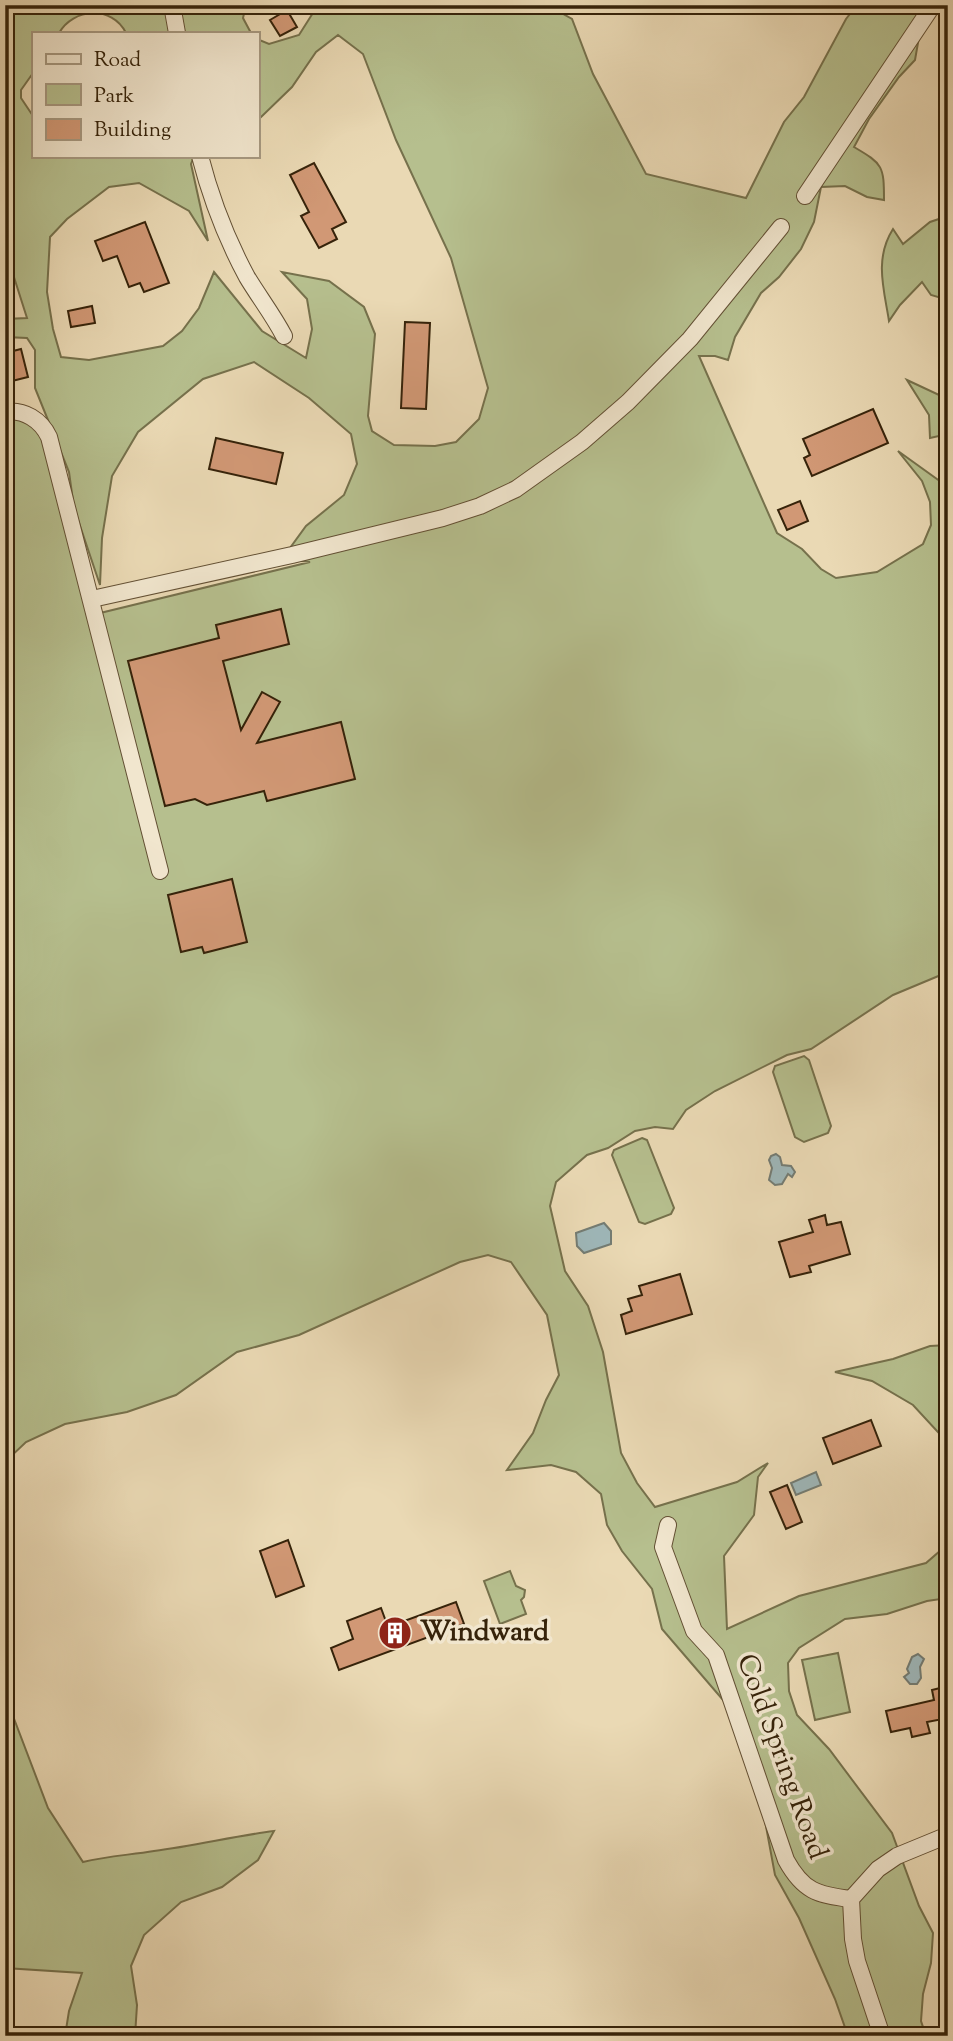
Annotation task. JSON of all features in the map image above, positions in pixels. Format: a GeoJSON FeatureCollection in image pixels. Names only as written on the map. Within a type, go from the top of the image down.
{"type":"FeatureCollection","features":[{"type":"Feature","properties":{"kind":"street"},"geometry":{"type":"LineString","coordinates":[[172,5],[177,32]]}},
{"type":"Feature","properties":{"kind":"street"},"geometry":{"type":"LineString","coordinates":[[805,196],[933,5]]}},
{"type":"Feature","properties":{"kind":"street"},"geometry":{"type":"LineString","coordinates":[[201,158],[223,230],[248,279],[272,313],[284,336]]}},
{"type":"Feature","properties":{"kind":"street"},"geometry":{"type":"LineString","coordinates":[[92,599],[443,518],[480,506],[516,489],[582,442],[628,402],[690,340],[781,227]]}},
{"type":"Feature","properties":{"kind":"street"},"geometry":{"type":"LineString","coordinates":[[5,412],[21,412],[36,419],[45,429],[92,599],[160,871]]}},
{"type":"Feature","properties":{"kind":"street","name":"Cold Spring Road"},"geometry":{"type":"LineString","coordinates":[[668,1525],[663,1547],[694,1631],[716,1655],[786,1860],[793,1874],[804,1886],[827,1896],[851,1899]]}},
{"type":"Feature","properties":{"kind":"street"},"geometry":{"type":"LineString","coordinates":[[883,2036],[857,1961],[851,1899],[878,1869],[897,1856],[948,1835]]}},
{"type":"Feature","properties":{"kind":"green space"},"geometry":{"type":"Polygon","coordinates":[[[5,5],[246,5],[243,18],[250,32],[125,32],[112,18],[92,13],[73,19],[60,32],[32,32],[32,74],[21,90],[21,98],[32,114],[32,158],[193,158],[191,164],[208,241],[189,211],[139,183],[109,187],[67,219],[50,237],[47,292],[61,357],[89,360],[163,346],[182,331],[199,308],[214,272],[262,331],[306,358],[312,329],[307,299],[282,272],[329,281],[364,307],[375,334],[368,416],[372,431],[394,445],[435,446],[456,442],[479,419],[488,388],[451,258],[396,140],[363,54],[338,35],[316,52],[292,87],[259,119],[259,40],[269,44],[299,35],[318,5],[547,5],[572,19],[593,74],[646,174],[746,198],[784,122],[804,97],[846,19],[857,5],[937,5],[919,37],[915,60],[899,77],[869,119],[854,147],[880,167],[884,200],[867,197],[845,186],[821,187],[814,222],[801,249],[779,277],[761,293],[735,337],[728,360],[715,356],[699,356],[777,533],[802,549],[821,569],[836,578],[877,572],[923,544],[931,525],[930,502],[922,481],[898,451],[948,487],[948,972],[893,995],[811,1049],[787,1055],[715,1091],[686,1110],[673,1129],[655,1127],[635,1131],[608,1148],[587,1155],[556,1182],[550,1206],[565,1271],[588,1306],[603,1352],[621,1453],[637,1483],[655,1507],[737,1482],[768,1463],[758,1477],[754,1515],[724,1556],[727,1629],[799,1596],[926,1563],[948,1544],[948,1598],[927,1601],[887,1614],[845,1619],[799,1648],[788,1663],[789,1691],[797,1715],[829,1749],[892,1833],[919,1906],[933,1933],[921,2021],[926,2036],[848,2036],[835,1999],[799,1918],[775,1875],[748,1729],[662,1629],[652,1589],[622,1551],[607,1525],[601,1494],[576,1472],[551,1465],[507,1470],[533,1433],[559,1375],[547,1315],[511,1262],[488,1255],[460,1262],[299,1335],[237,1352],[176,1395],[127,1412],[65,1424],[26,1442],[5,1462],[5,414],[42,429],[96,614],[310,562],[282,559],[306,526],[344,495],[357,464],[351,434],[309,398],[254,362],[203,379],[138,432],[112,476],[102,538],[100,585],[74,508],[69,472],[35,388],[35,350],[27,338],[5,337],[5,319],[27,318],[5,249],[5,5]]]}},
{"type":"Feature","properties":{"kind":"green space"},"geometry":{"type":"Polygon","coordinates":[[[948,216],[948,300],[931,295],[922,282],[889,321],[882,263],[887,240],[893,229],[903,244],[930,222],[948,216]]]}},
{"type":"Feature","properties":{"kind":"green space"},"geometry":{"type":"Polygon","coordinates":[[[907,380],[939,395],[948,395],[948,434],[930,438],[929,415],[907,380]]]}},
{"type":"Feature","properties":{"kind":"green space"},"geometry":{"type":"Polygon","coordinates":[[[804,1056],[809,1060],[831,1126],[828,1133],[804,1142],[795,1137],[773,1072],[775,1066],[804,1056]]]}},
{"type":"Feature","properties":{"kind":"green space"},"geometry":{"type":"Polygon","coordinates":[[[642,1138],[647,1140],[674,1208],[671,1214],[645,1224],[639,1222],[612,1155],[614,1150],[642,1138]]]}},
{"type":"Feature","properties":{"kind":"green space"},"geometry":{"type":"Polygon","coordinates":[[[948,1345],[948,1443],[913,1405],[872,1381],[835,1372],[893,1359],[930,1346],[948,1345]]]}},
{"type":"Feature","properties":{"kind":"green space"},"geometry":{"type":"Polygon","coordinates":[[[510,1571],[516,1586],[525,1590],[521,1600],[526,1614],[500,1624],[484,1581],[510,1571]]]}},
{"type":"Feature","properties":{"kind":"green space"},"geometry":{"type":"Polygon","coordinates":[[[838,1653],[850,1712],[815,1720],[802,1660],[838,1653]]]}},
{"type":"Feature","properties":{"kind":"green space"},"geometry":{"type":"Polygon","coordinates":[[[5,1695],[48,1808],[83,1862],[274,1831],[258,1860],[222,1887],[181,1902],[144,1935],[131,1966],[137,2005],[135,2036],[65,2036],[69,2011],[82,1973],[5,1968],[5,1695]]]}},
{"type":"Feature","properties":{"kind":"water"},"geometry":{"type":"Polygon","coordinates":[[[776,1154],[782,1165],[791,1166],[795,1172],[792,1177],[788,1174],[782,1184],[775,1185],[769,1180],[772,1168],[769,1160],[776,1154]]]}},
{"type":"Feature","properties":{"kind":"water"},"geometry":{"type":"Polygon","coordinates":[[[604,1223],[611,1231],[611,1244],[584,1253],[577,1246],[576,1233],[604,1223]]]}},
{"type":"Feature","properties":{"kind":"water"},"geometry":{"type":"Polygon","coordinates":[[[816,1472],[821,1485],[796,1495],[791,1483],[816,1472]]]}},
{"type":"Feature","properties":{"kind":"water"},"geometry":{"type":"Polygon","coordinates":[[[918,1654],[924,1659],[920,1667],[921,1678],[917,1684],[910,1684],[904,1677],[909,1673],[907,1669],[912,1657],[918,1654]]]}},
{"type":"Feature","properties":{"kind":"building"},"geometry":{"type":"Polygon","coordinates":[[[287,10],[297,27],[280,36],[270,20],[287,10]]]}},
{"type":"Feature","properties":{"kind":"building"},"geometry":{"type":"Polygon","coordinates":[[[314,163],[346,222],[332,229],[337,239],[319,248],[301,216],[309,212],[290,175],[314,163]]]}},
{"type":"Feature","properties":{"kind":"building"},"geometry":{"type":"Polygon","coordinates":[[[145,222],[169,283],[144,292],[140,283],[129,287],[117,256],[103,261],[95,241],[145,222]]]}},
{"type":"Feature","properties":{"kind":"building"},"geometry":{"type":"Polygon","coordinates":[[[92,306],[95,323],[71,327],[68,311],[92,306]]]}},
{"type":"Feature","properties":{"kind":"building"},"geometry":{"type":"Polygon","coordinates":[[[405,322],[430,323],[426,409],[401,408],[405,322]]]}},
{"type":"Feature","properties":{"kind":"building"},"geometry":{"type":"Polygon","coordinates":[[[21,349],[28,377],[8,382],[5,353],[21,349]]]}},
{"type":"Feature","properties":{"kind":"building"},"geometry":{"type":"Polygon","coordinates":[[[873,409],[888,443],[812,476],[804,458],[810,455],[803,439],[873,409]]]}},
{"type":"Feature","properties":{"kind":"building"},"geometry":{"type":"Polygon","coordinates":[[[216,438],[283,453],[276,484],[209,469],[216,438]]]}},
{"type":"Feature","properties":{"kind":"building"},"geometry":{"type":"Polygon","coordinates":[[[800,501],[808,521],[787,530],[778,510],[800,501]]]}},
{"type":"Feature","properties":{"kind":"building"},"geometry":{"type":"Polygon","coordinates":[[[281,609],[289,644],[223,661],[241,730],[262,692],[280,702],[257,743],[341,722],[355,779],[267,801],[264,791],[207,805],[195,799],[165,806],[128,661],[219,638],[216,625],[281,609]]]}},
{"type":"Feature","properties":{"kind":"building"},"geometry":{"type":"Polygon","coordinates":[[[232,879],[247,942],[204,953],[202,947],[181,952],[168,895],[232,879]]]}},
{"type":"Feature","properties":{"kind":"building"},"geometry":{"type":"Polygon","coordinates":[[[825,1215],[827,1225],[841,1222],[850,1254],[809,1266],[811,1272],[790,1277],[779,1242],[813,1232],[809,1220],[825,1215]]]}},
{"type":"Feature","properties":{"kind":"building"},"geometry":{"type":"Polygon","coordinates":[[[680,1274],[692,1314],[626,1334],[621,1315],[632,1311],[628,1299],[642,1295],[639,1286],[680,1274]]]}},
{"type":"Feature","properties":{"kind":"building"},"geometry":{"type":"Polygon","coordinates":[[[871,1420],[881,1446],[833,1464],[823,1438],[871,1420]]]}},
{"type":"Feature","properties":{"kind":"building"},"geometry":{"type":"Polygon","coordinates":[[[787,1485],[802,1522],[786,1529],[770,1492],[787,1485]]]}},
{"type":"Feature","properties":{"kind":"building"},"geometry":{"type":"Polygon","coordinates":[[[288,1540],[304,1586],[276,1597],[260,1551],[288,1540]]]}},
{"type":"Feature","properties":{"kind":"building","name":"Windward"},"geometry":{"type":"Polygon","coordinates":[[[456,1602],[464,1624],[339,1670],[331,1648],[353,1639],[347,1621],[381,1608],[388,1627],[456,1602]]]}},
{"type":"Feature","properties":{"kind":"building"},"geometry":{"type":"Polygon","coordinates":[[[948,1686],[948,1718],[927,1722],[930,1733],[912,1737],[910,1728],[891,1732],[886,1711],[934,1700],[932,1690],[948,1686]]]}},
{"type":"Feature","properties":{"kind":"place","name":"Windward"},"geometry":{"type":"Point","coordinates":[395,1633]}}]}
